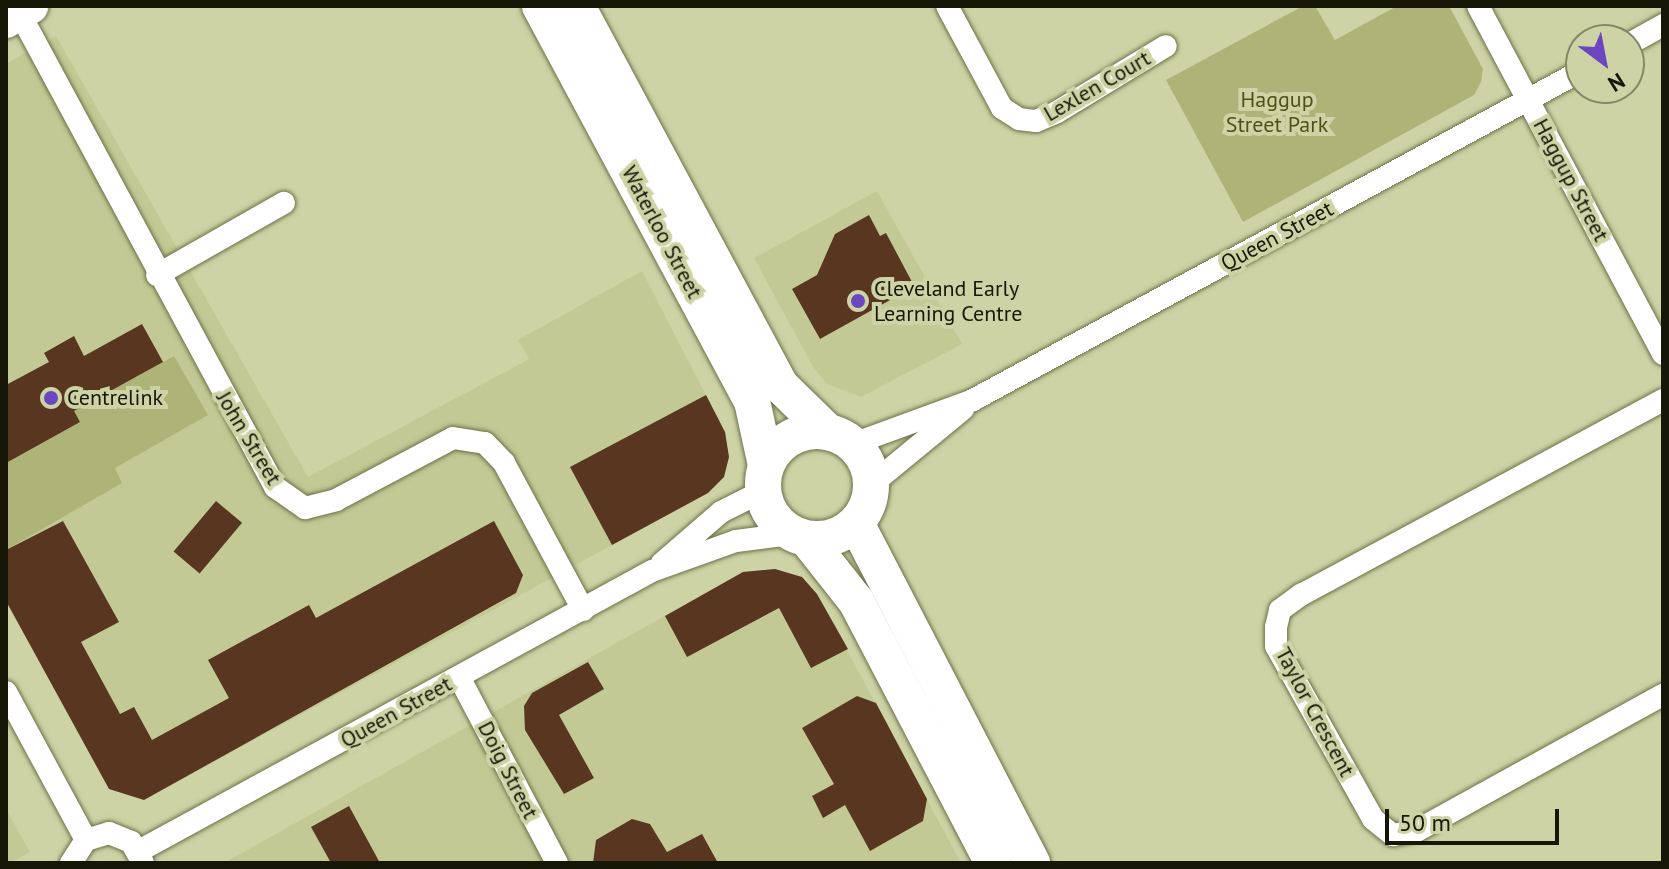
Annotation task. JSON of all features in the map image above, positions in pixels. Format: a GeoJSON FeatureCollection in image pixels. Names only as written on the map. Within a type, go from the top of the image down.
{"type":"FeatureCollection","features":[{"type":"Feature","properties":{"kind":"highway","name":"Waterloo Street"},"geometry":{"type":"LineString","coordinates":[[540,6],[752,401],[764,478]]}},
{"type":"Feature","properties":{"kind":"highway","name":"Waterloo Street"},"geometry":{"type":"LineString","coordinates":[[577,6],[781,386],[841,438]]}},
{"type":"Feature","properties":{"kind":"highway"},"geometry":{"type":"LineString","coordinates":[[799,536],[825,539],[856,523],[872,484],[863,456],[841,438],[798,434],[774,452],[764,478],[772,515],[799,536],[856,601],[993,863]]}},
{"type":"Feature","properties":{"kind":"highway"},"geometry":{"type":"LineString","coordinates":[[856,523],[1032,863]]}},
{"type":"Feature","properties":{"kind":"street","name":"Lexlen Court"},"geometry":{"type":"LineString","coordinates":[[947,6],[1002,108],[1019,119],[1036,121],[1057,112],[1166,46]]}},
{"type":"Feature","properties":{"kind":"street","name":"Haggup Street"},"geometry":{"type":"LineString","coordinates":[[1478,6],[1663,354]]}},
{"type":"Feature","properties":{"kind":"street","name":"John Street"},"geometry":{"type":"LineString","coordinates":[[19,13],[157,275],[275,487],[305,508],[336,500],[453,438],[485,443],[504,463],[583,610]]}},
{"type":"Feature","properties":{"kind":"street"},"geometry":{"type":"LineString","coordinates":[[1645,35],[1663,25]]}},
{"type":"Feature","properties":{"kind":"street","name":"Queen Street"},"geometry":{"type":"LineString","coordinates":[[872,484],[973,400],[1565,80]]}},
{"type":"Feature","properties":{"kind":"street"},"geometry":{"type":"LineString","coordinates":[[157,275],[284,203]]}},
{"type":"Feature","properties":{"kind":"street","name":"Queen Street"},"geometry":{"type":"LineString","coordinates":[[841,438],[973,400]]}},
{"type":"Feature","properties":{"kind":"street","name":"Taylor Crescent"},"geometry":{"type":"LineString","coordinates":[[1663,400],[1302,594],[1280,610],[1276,646],[1373,819],[1393,835],[1418,830],[1663,695]]}},
{"type":"Feature","properties":{"kind":"street","name":"Queen Street"},"geometry":{"type":"LineString","coordinates":[[652,571],[764,478]]}},
{"type":"Feature","properties":{"kind":"street","name":"Queen Street"},"geometry":{"type":"LineString","coordinates":[[141,857],[652,571],[736,541],[799,536]]}},
{"type":"Feature","properties":{"kind":"street","name":"Doig Street"},"geometry":{"type":"LineString","coordinates":[[459,677],[557,863]]}},
{"type":"Feature","properties":{"kind":"street"},"geometry":{"type":"LineString","coordinates":[[6,692],[86,840]]}},
{"type":"Feature","properties":{"kind":"street"},"geometry":{"type":"LineString","coordinates":[[71,863],[86,840],[109,833],[141,857]]}},
{"type":"Feature","properties":{"kind":"shaded area"},"geometry":{"type":"Polygon","coordinates":[[[56,36],[308,477],[529,359],[518,340],[642,271],[725,432],[729,457],[724,477],[708,493],[144,800],[109,789],[6,601],[6,64],[56,36]]]}},
{"type":"Feature","properties":{"kind":"shaded area","name":"Cleveland Early Learning Centre"},"geometry":{"type":"Polygon","coordinates":[[[877,191],[962,344],[861,397],[827,384],[813,367],[754,258],[877,191]]]}},
{"type":"Feature","properties":{"kind":"shaded area"},"geometry":{"type":"Polygon","coordinates":[[[775,569],[802,577],[817,594],[961,863],[224,863],[743,572],[775,569]]]}},
{"type":"Feature","properties":{"kind":"shaded area"},"geometry":{"type":"Polygon","coordinates":[[[6,809],[30,852],[10,863],[6,863],[6,809]]]}},
{"type":"Feature","properties":{"kind":"green space","name":"Haggup Street Park"},"geometry":{"type":"Polygon","coordinates":[[[1303,6],[1315,6],[1335,40],[1397,6],[1449,6],[1483,69],[1481,82],[1474,95],[1243,222],[1166,80],[1303,6]]]}},
{"type":"Feature","properties":{"kind":"green space"},"geometry":{"type":"Polygon","coordinates":[[[174,356],[208,415],[115,468],[122,483],[6,550],[6,463],[74,411],[174,356]]]}},
{"type":"Feature","properties":{"kind":"building"},"geometry":{"type":"Polygon","coordinates":[[[869,215],[880,236],[886,233],[912,282],[910,289],[820,339],[792,289],[817,275],[835,234],[869,215]]]}},
{"type":"Feature","properties":{"kind":"building","name":"Centrelink"},"geometry":{"type":"Polygon","coordinates":[[[142,324],[163,362],[74,411],[80,422],[6,463],[6,385],[49,362],[44,353],[74,336],[84,356],[142,324]]]}},
{"type":"Feature","properties":{"kind":"building"},"geometry":{"type":"Polygon","coordinates":[[[706,395],[725,432],[729,457],[724,477],[708,493],[612,545],[570,467],[706,395]]]}},
{"type":"Feature","properties":{"kind":"building"},"geometry":{"type":"Polygon","coordinates":[[[216,501],[242,523],[200,573],[174,552],[216,501]]]}},
{"type":"Feature","properties":{"kind":"building"},"geometry":{"type":"Polygon","coordinates":[[[63,521],[119,622],[81,642],[120,714],[134,707],[152,740],[229,698],[208,660],[309,605],[316,618],[494,521],[523,575],[516,593],[144,800],[109,789],[6,601],[6,550],[63,521]]]}},
{"type":"Feature","properties":{"kind":"building"},"geometry":{"type":"Polygon","coordinates":[[[775,569],[802,577],[817,594],[848,649],[811,668],[779,608],[687,657],[665,616],[743,572],[775,569]]]}},
{"type":"Feature","properties":{"kind":"building"},"geometry":{"type":"Polygon","coordinates":[[[588,662],[604,689],[559,715],[594,778],[564,794],[525,730],[524,706],[532,693],[588,662]]]}},
{"type":"Feature","properties":{"kind":"building"},"geometry":{"type":"Polygon","coordinates":[[[857,696],[876,703],[927,799],[923,821],[870,851],[845,805],[823,818],[812,796],[834,784],[802,728],[857,696]]]}},
{"type":"Feature","properties":{"kind":"building"},"geometry":{"type":"Polygon","coordinates":[[[349,806],[380,863],[331,863],[311,827],[349,806]]]}},
{"type":"Feature","properties":{"kind":"building"},"geometry":{"type":"Polygon","coordinates":[[[632,819],[650,824],[667,852],[702,834],[718,863],[593,863],[596,840],[632,819]]]}},
{"type":"Feature","properties":{"kind":"place","name":"Cleveland Early Learning Centre"},"geometry":{"type":"Point","coordinates":[858,301]}},
{"type":"Feature","properties":{"kind":"place","name":"Centrelink"},"geometry":{"type":"Point","coordinates":[51,398]}}]}
